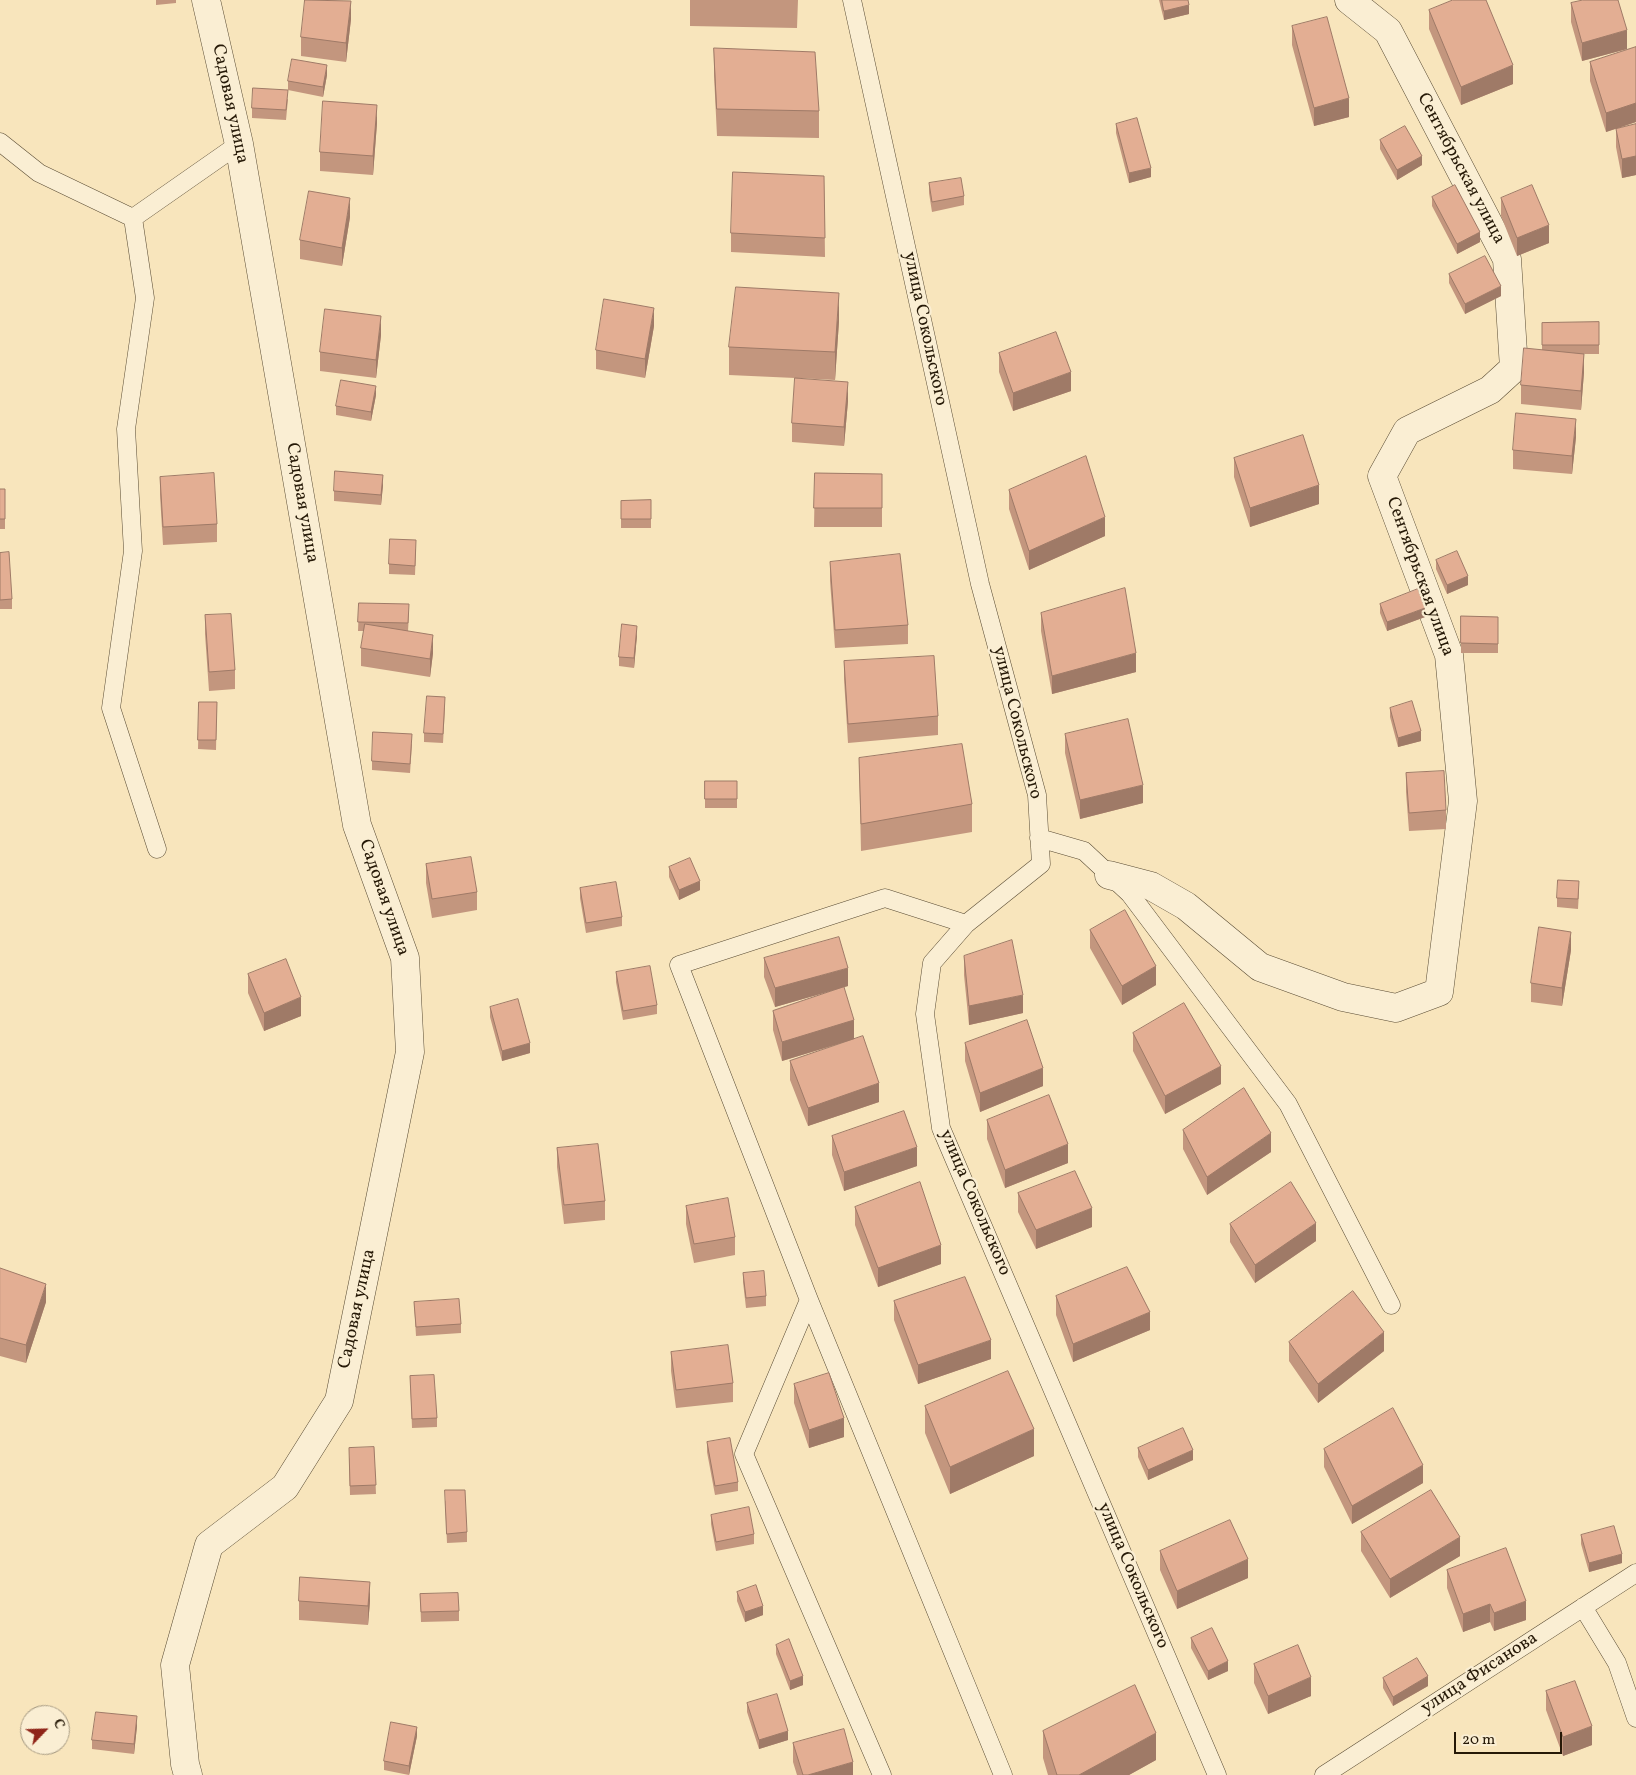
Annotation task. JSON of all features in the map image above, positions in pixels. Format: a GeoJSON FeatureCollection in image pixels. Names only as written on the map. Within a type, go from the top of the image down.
{"type":"FeatureCollection","features":[{"type":"Feature","properties":{"kind":"street","name":"Садовая улица"},"geometry":{"type":"LineString","coordinates":[[188,1775],[185,1764],[175,1665],[209,1545],[285,1488],[339,1401],[410,1052],[405,958],[357,825],[239,144],[206,0]]}},
{"type":"Feature","properties":{"kind":"street","name":"Сентябрьская улица"},"geometry":{"type":"LineString","coordinates":[[1109,875],[1152,886],[1186,906],[1260,967],[1343,997],[1396,1008],[1439,992],[1463,801],[1449,654],[1382,476],[1407,431],[1490,390],[1514,368],[1508,259],[1388,31],[1349,0]]}},
{"type":"Feature","properties":{"kind":"lane","name":"улица Сокольского"},"geometry":{"type":"LineString","coordinates":[[852,0],[980,584],[1037,795],[1040,864],[966,924],[932,963],[925,1014],[941,1128],[1217,1775]]}},
{"type":"Feature","properties":{"kind":"lane"},"geometry":{"type":"LineString","coordinates":[[0,142],[39,174],[133,218]]}},
{"type":"Feature","properties":{"kind":"lane"},"geometry":{"type":"LineString","coordinates":[[133,218],[239,144]]}},
{"type":"Feature","properties":{"kind":"lane"},"geometry":{"type":"LineString","coordinates":[[133,218],[145,298],[126,430],[133,551],[111,708],[157,849]]}},
{"type":"Feature","properties":{"kind":"lane"},"geometry":{"type":"LineString","coordinates":[[1039,838],[1084,851],[1130,894],[1288,1104],[1391,1305]]}},
{"type":"Feature","properties":{"kind":"lane"},"geometry":{"type":"LineString","coordinates":[[966,924],[885,898],[679,966],[809,1300],[1003,1775]]}},
{"type":"Feature","properties":{"kind":"lane"},"geometry":{"type":"LineString","coordinates":[[809,1300],[744,1454],[882,1775]]}},
{"type":"Feature","properties":{"kind":"lane","name":"улица Фисанова"},"geometry":{"type":"LineString","coordinates":[[1324,1775],[1636,1573]]}},
{"type":"Feature","properties":{"kind":"lane"},"geometry":{"type":"LineString","coordinates":[[1583,1607],[1617,1663],[1636,1718]]}},
{"type":"Feature","properties":{"kind":"building"},"geometry":{"type":"Polygon","coordinates":[[[305,0],[351,1],[346,43],[301,37],[305,0]]]}},
{"type":"Feature","properties":{"kind":"building"},"geometry":{"type":"Polygon","coordinates":[[[1162,0],[1188,0],[1189,5],[1164,11],[1162,0]]]}},
{"type":"Feature","properties":{"kind":"building"},"geometry":{"type":"Polygon","coordinates":[[[1453,0],[1486,0],[1513,65],[1461,87],[1429,10],[1453,0]]]}},
{"type":"Feature","properties":{"kind":"building"},"geometry":{"type":"Polygon","coordinates":[[[1583,0],[1618,0],[1627,30],[1582,43],[1571,3],[1583,0]]]}},
{"type":"Feature","properties":{"kind":"building"},"geometry":{"type":"Polygon","coordinates":[[[1327,17],[1349,98],[1314,108],[1292,26],[1327,17]]]}},
{"type":"Feature","properties":{"kind":"building"},"geometry":{"type":"Polygon","coordinates":[[[1636,47],[1636,103],[1606,113],[1590,62],[1636,47]]]}},
{"type":"Feature","properties":{"kind":"building"},"geometry":{"type":"Polygon","coordinates":[[[714,48],[815,52],[819,111],[717,109],[714,48]]]}},
{"type":"Feature","properties":{"kind":"building"},"geometry":{"type":"Polygon","coordinates":[[[292,59],[327,65],[323,87],[288,81],[292,59]]]}},
{"type":"Feature","properties":{"kind":"building"},"geometry":{"type":"Polygon","coordinates":[[[253,88],[288,90],[286,110],[252,108],[253,88]]]}},
{"type":"Feature","properties":{"kind":"building"},"geometry":{"type":"Polygon","coordinates":[[[323,101],[377,105],[373,156],[320,152],[323,101]]]}},
{"type":"Feature","properties":{"kind":"building"},"geometry":{"type":"Polygon","coordinates":[[[1137,118],[1151,168],[1129,173],[1116,124],[1137,118]]]}},
{"type":"Feature","properties":{"kind":"building"},"geometry":{"type":"Polygon","coordinates":[[[1636,124],[1636,156],[1622,159],[1616,129],[1636,124]]]}},
{"type":"Feature","properties":{"kind":"building"},"geometry":{"type":"Polygon","coordinates":[[[1405,126],[1422,156],[1397,170],[1380,140],[1405,126]]]}},
{"type":"Feature","properties":{"kind":"building"},"geometry":{"type":"Polygon","coordinates":[[[733,172],[824,176],[825,238],[731,233],[733,172]]]}},
{"type":"Feature","properties":{"kind":"building"},"geometry":{"type":"Polygon","coordinates":[[[961,178],[964,196],[932,202],[929,183],[961,178]]]}},
{"type":"Feature","properties":{"kind":"building"},"geometry":{"type":"Polygon","coordinates":[[[1455,185],[1480,232],[1457,244],[1432,197],[1455,185]]]}},
{"type":"Feature","properties":{"kind":"building"},"geometry":{"type":"Polygon","coordinates":[[[1532,185],[1549,225],[1517,238],[1501,198],[1532,185]]]}},
{"type":"Feature","properties":{"kind":"building"},"geometry":{"type":"Polygon","coordinates":[[[309,191],[350,198],[342,248],[300,240],[309,191]]]}},
{"type":"Feature","properties":{"kind":"building"},"geometry":{"type":"Polygon","coordinates":[[[1485,256],[1501,286],[1465,304],[1449,274],[1485,256]]]}},
{"type":"Feature","properties":{"kind":"building"},"geometry":{"type":"Polygon","coordinates":[[[736,287],[839,293],[835,352],[729,347],[736,287]]]}},
{"type":"Feature","properties":{"kind":"building"},"geometry":{"type":"Polygon","coordinates":[[[604,299],[654,308],[645,359],[596,350],[604,299]]]}},
{"type":"Feature","properties":{"kind":"building"},"geometry":{"type":"Polygon","coordinates":[[[325,309],[381,316],[376,360],[320,352],[325,309]]]}},
{"type":"Feature","properties":{"kind":"building"},"geometry":{"type":"Polygon","coordinates":[[[1599,322],[1599,345],[1542,345],[1542,323],[1599,322]]]}},
{"type":"Feature","properties":{"kind":"building"},"geometry":{"type":"Polygon","coordinates":[[[1056,332],[1071,372],[1013,393],[999,353],[1056,332]]]}},
{"type":"Feature","properties":{"kind":"building"},"geometry":{"type":"Polygon","coordinates":[[[1524,348],[1584,354],[1581,391],[1521,385],[1524,348]]]}},
{"type":"Feature","properties":{"kind":"building"},"geometry":{"type":"Polygon","coordinates":[[[795,378],[848,382],[844,427],[792,423],[795,378]]]}},
{"type":"Feature","properties":{"kind":"building"},"geometry":{"type":"Polygon","coordinates":[[[341,380],[376,386],[371,412],[336,406],[341,380]]]}},
{"type":"Feature","properties":{"kind":"building"},"geometry":{"type":"Polygon","coordinates":[[[1516,413],[1576,419],[1572,456],[1513,450],[1516,413]]]}},
{"type":"Feature","properties":{"kind":"building"},"geometry":{"type":"Polygon","coordinates":[[[1303,435],[1319,485],[1250,508],[1234,458],[1303,435]]]}},
{"type":"Feature","properties":{"kind":"building"},"geometry":{"type":"Polygon","coordinates":[[[1086,456],[1105,517],[1029,551],[1009,490],[1086,456]]]}},
{"type":"Feature","properties":{"kind":"building"},"geometry":{"type":"Polygon","coordinates":[[[335,471],[383,475],[381,495],[334,491],[335,471]]]}},
{"type":"Feature","properties":{"kind":"building"},"geometry":{"type":"Polygon","coordinates":[[[214,473],[217,524],[163,527],[160,477],[214,473]]]}},
{"type":"Feature","properties":{"kind":"building"},"geometry":{"type":"Polygon","coordinates":[[[815,473],[882,474],[882,508],[814,508],[815,473]]]}},
{"type":"Feature","properties":{"kind":"building"},"geometry":{"type":"Polygon","coordinates":[[[0,489],[5,489],[5,519],[0,519],[0,489]]]}},
{"type":"Feature","properties":{"kind":"building"},"geometry":{"type":"Polygon","coordinates":[[[651,500],[651,519],[621,519],[621,501],[651,500]]]}},
{"type":"Feature","properties":{"kind":"building"},"geometry":{"type":"Polygon","coordinates":[[[390,539],[416,540],[415,566],[389,564],[390,539]]]}},
{"type":"Feature","properties":{"kind":"building"},"geometry":{"type":"Polygon","coordinates":[[[1457,551],[1468,576],[1447,585],[1436,560],[1457,551]]]}},
{"type":"Feature","properties":{"kind":"building"},"geometry":{"type":"Polygon","coordinates":[[[9,552],[12,599],[0,600],[0,553],[9,552]]]}},
{"type":"Feature","properties":{"kind":"building"},"geometry":{"type":"Polygon","coordinates":[[[900,554],[908,625],[835,630],[830,562],[900,554]]]}},
{"type":"Feature","properties":{"kind":"building"},"geometry":{"type":"Polygon","coordinates":[[[1125,588],[1136,653],[1052,676],[1041,613],[1125,588]]]}},
{"type":"Feature","properties":{"kind":"building"},"geometry":{"type":"Polygon","coordinates":[[[1418,589],[1425,608],[1387,622],[1380,604],[1418,589]]]}},
{"type":"Feature","properties":{"kind":"building"},"geometry":{"type":"Polygon","coordinates":[[[359,603],[409,604],[408,623],[358,622],[359,603]]]}},
{"type":"Feature","properties":{"kind":"building"},"geometry":{"type":"Polygon","coordinates":[[[231,614],[235,670],[209,672],[205,615],[231,614]]]}},
{"type":"Feature","properties":{"kind":"building"},"geometry":{"type":"Polygon","coordinates":[[[1461,616],[1498,617],[1498,644],[1461,643],[1461,616]]]}},
{"type":"Feature","properties":{"kind":"building"},"geometry":{"type":"Polygon","coordinates":[[[365,624],[433,635],[430,659],[361,648],[365,624]]]}},
{"type":"Feature","properties":{"kind":"building"},"geometry":{"type":"Polygon","coordinates":[[[622,624],[637,626],[634,658],[619,657],[622,624]]]}},
{"type":"Feature","properties":{"kind":"building"},"geometry":{"type":"Polygon","coordinates":[[[934,656],[938,716],[848,724],[844,661],[934,656]]]}},
{"type":"Feature","properties":{"kind":"building"},"geometry":{"type":"Polygon","coordinates":[[[427,696],[445,697],[443,734],[424,733],[427,696]]]}},
{"type":"Feature","properties":{"kind":"building"},"geometry":{"type":"Polygon","coordinates":[[[1412,701],[1421,731],[1398,738],[1390,708],[1412,701]]]}},
{"type":"Feature","properties":{"kind":"building"},"geometry":{"type":"Polygon","coordinates":[[[199,702],[217,702],[216,740],[198,740],[199,702]]]}},
{"type":"Feature","properties":{"kind":"building"},"geometry":{"type":"Polygon","coordinates":[[[1128,719],[1143,785],[1080,800],[1065,734],[1128,719]]]}},
{"type":"Feature","properties":{"kind":"building"},"geometry":{"type":"Polygon","coordinates":[[[373,732],[412,734],[410,764],[372,761],[373,732]]]}},
{"type":"Feature","properties":{"kind":"building"},"geometry":{"type":"Polygon","coordinates":[[[962,744],[972,804],[861,824],[859,758],[962,744]]]}},
{"type":"Feature","properties":{"kind":"building"},"geometry":{"type":"Polygon","coordinates":[[[1444,771],[1446,810],[1409,813],[1406,773],[1444,771]]]}},
{"type":"Feature","properties":{"kind":"building"},"geometry":{"type":"Polygon","coordinates":[[[705,781],[737,781],[737,799],[705,799],[705,781]]]}},
{"type":"Feature","properties":{"kind":"building"},"geometry":{"type":"Polygon","coordinates":[[[471,857],[477,892],[432,899],[426,864],[471,857]]]}},
{"type":"Feature","properties":{"kind":"building"},"geometry":{"type":"Polygon","coordinates":[[[690,858],[700,881],[679,890],[669,867],[690,858]]]}},
{"type":"Feature","properties":{"kind":"building"},"geometry":{"type":"Polygon","coordinates":[[[1558,880],[1579,881],[1578,899],[1557,898],[1558,880]]]}},
{"type":"Feature","properties":{"kind":"building"},"geometry":{"type":"Polygon","coordinates":[[[616,882],[622,917],[586,923],[580,888],[616,882]]]}},
{"type":"Feature","properties":{"kind":"building"},"geometry":{"type":"Polygon","coordinates":[[[1125,910],[1156,966],[1122,986],[1090,930],[1125,910]]]}},
{"type":"Feature","properties":{"kind":"building"},"geometry":{"type":"Polygon","coordinates":[[[1539,927],[1571,932],[1562,988],[1531,983],[1539,927]]]}},
{"type":"Feature","properties":{"kind":"building"},"geometry":{"type":"Polygon","coordinates":[[[839,937],[848,968],[775,988],[764,958],[839,937]]]}},
{"type":"Feature","properties":{"kind":"building"},"geometry":{"type":"Polygon","coordinates":[[[1012,940],[1023,995],[969,1006],[964,956],[1012,940]]]}},
{"type":"Feature","properties":{"kind":"building"},"geometry":{"type":"Polygon","coordinates":[[[286,959],[301,997],[264,1013],[248,974],[286,959]]]}},
{"type":"Feature","properties":{"kind":"building"},"geometry":{"type":"Polygon","coordinates":[[[650,966],[657,1005],[623,1011],[616,972],[650,966]]]}},
{"type":"Feature","properties":{"kind":"building"},"geometry":{"type":"Polygon","coordinates":[[[844,987],[854,1020],[782,1042],[773,1011],[844,987]]]}},
{"type":"Feature","properties":{"kind":"building"},"geometry":{"type":"Polygon","coordinates":[[[518,999],[530,1043],[502,1051],[490,1007],[518,999]]]}},
{"type":"Feature","properties":{"kind":"building"},"geometry":{"type":"Polygon","coordinates":[[[1184,1003],[1221,1066],[1165,1096],[1133,1033],[1184,1003]]]}},
{"type":"Feature","properties":{"kind":"building"},"geometry":{"type":"Polygon","coordinates":[[[1027,1020],[1043,1068],[980,1093],[965,1043],[1027,1020]]]}},
{"type":"Feature","properties":{"kind":"building"},"geometry":{"type":"Polygon","coordinates":[[[863,1036],[879,1083],[808,1108],[790,1061],[863,1036]]]}},
{"type":"Feature","properties":{"kind":"building"},"geometry":{"type":"Polygon","coordinates":[[[1244,1088],[1271,1133],[1207,1177],[1183,1130],[1244,1088]]]}},
{"type":"Feature","properties":{"kind":"building"},"geometry":{"type":"Polygon","coordinates":[[[1049,1095],[1068,1144],[1005,1170],[987,1120],[1049,1095]]]}},
{"type":"Feature","properties":{"kind":"building"},"geometry":{"type":"Polygon","coordinates":[[[904,1111],[917,1147],[844,1172],[832,1136],[904,1111]]]}},
{"type":"Feature","properties":{"kind":"building"},"geometry":{"type":"Polygon","coordinates":[[[598,1144],[605,1201],[564,1205],[557,1148],[598,1144]]]}},
{"type":"Feature","properties":{"kind":"building"},"geometry":{"type":"Polygon","coordinates":[[[1075,1171],[1092,1208],[1036,1230],[1018,1193],[1075,1171]]]}},
{"type":"Feature","properties":{"kind":"building"},"geometry":{"type":"Polygon","coordinates":[[[920,1182],[941,1245],[878,1268],[855,1207],[920,1182]]]}},
{"type":"Feature","properties":{"kind":"building"},"geometry":{"type":"Polygon","coordinates":[[[1291,1182],[1316,1223],[1255,1265],[1230,1224],[1291,1182]]]}},
{"type":"Feature","properties":{"kind":"building"},"geometry":{"type":"Polygon","coordinates":[[[728,1198],[735,1237],[694,1244],[686,1206],[728,1198]]]}},
{"type":"Feature","properties":{"kind":"building"},"geometry":{"type":"Polygon","coordinates":[[[1127,1267],[1150,1312],[1073,1344],[1056,1296],[1127,1267]]]}},
{"type":"Feature","properties":{"kind":"building"},"geometry":{"type":"Polygon","coordinates":[[[0,1268],[46,1284],[26,1345],[0,1338],[0,1268]]]}},
{"type":"Feature","properties":{"kind":"building"},"geometry":{"type":"Polygon","coordinates":[[[764,1271],[766,1296],[746,1298],[743,1273],[764,1271]]]}},
{"type":"Feature","properties":{"kind":"building"},"geometry":{"type":"Polygon","coordinates":[[[965,1277],[991,1340],[918,1365],[894,1301],[965,1277]]]}},
{"type":"Feature","properties":{"kind":"building"},"geometry":{"type":"Polygon","coordinates":[[[1353,1291],[1384,1332],[1318,1384],[1289,1342],[1353,1291]]]}},
{"type":"Feature","properties":{"kind":"building"},"geometry":{"type":"Polygon","coordinates":[[[459,1299],[461,1324],[416,1327],[414,1302],[459,1299]]]}},
{"type":"Feature","properties":{"kind":"building"},"geometry":{"type":"Polygon","coordinates":[[[728,1345],[733,1383],[676,1390],[671,1352],[728,1345]]]}},
{"type":"Feature","properties":{"kind":"building"},"geometry":{"type":"Polygon","coordinates":[[[1008,1371],[1034,1429],[950,1467],[925,1406],[1008,1371]]]}},
{"type":"Feature","properties":{"kind":"building"},"geometry":{"type":"Polygon","coordinates":[[[829,1373],[844,1418],[809,1430],[794,1384],[829,1373]]]}},
{"type":"Feature","properties":{"kind":"building"},"geometry":{"type":"Polygon","coordinates":[[[434,1375],[437,1418],[412,1419],[410,1376],[434,1375]]]}},
{"type":"Feature","properties":{"kind":"building"},"geometry":{"type":"Polygon","coordinates":[[[1393,1408],[1423,1465],[1352,1506],[1324,1449],[1393,1408]]]}},
{"type":"Feature","properties":{"kind":"building"},"geometry":{"type":"Polygon","coordinates":[[[1183,1428],[1193,1450],[1148,1470],[1138,1448],[1183,1428]]]}},
{"type":"Feature","properties":{"kind":"building"},"geometry":{"type":"Polygon","coordinates":[[[730,1438],[738,1482],[715,1486],[707,1442],[730,1438]]]}},
{"type":"Feature","properties":{"kind":"building"},"geometry":{"type":"Polygon","coordinates":[[[374,1447],[376,1485],[350,1486],[349,1448],[374,1447]]]}},
{"type":"Feature","properties":{"kind":"building"},"geometry":{"type":"Polygon","coordinates":[[[445,1490],[465,1490],[467,1532],[447,1534],[445,1490]]]}},
{"type":"Feature","properties":{"kind":"building"},"geometry":{"type":"Polygon","coordinates":[[[1431,1490],[1460,1537],[1390,1579],[1361,1532],[1431,1490]]]}},
{"type":"Feature","properties":{"kind":"building"},"geometry":{"type":"Polygon","coordinates":[[[749,1507],[754,1534],[716,1542],[711,1515],[749,1507]]]}},
{"type":"Feature","properties":{"kind":"building"},"geometry":{"type":"Polygon","coordinates":[[[1230,1520],[1248,1559],[1177,1591],[1160,1551],[1230,1520]]]}},
{"type":"Feature","properties":{"kind":"building"},"geometry":{"type":"Polygon","coordinates":[[[1614,1526],[1622,1554],[1589,1563],[1581,1535],[1614,1526]]]}},
{"type":"Feature","properties":{"kind":"building"},"geometry":{"type":"Polygon","coordinates":[[[1506,1548],[1526,1601],[1494,1613],[1490,1604],[1463,1614],[1447,1570],[1506,1548]]]}},
{"type":"Feature","properties":{"kind":"building"},"geometry":{"type":"Polygon","coordinates":[[[300,1577],[370,1582],[368,1606],[299,1601],[300,1577]]]}},
{"type":"Feature","properties":{"kind":"building"},"geometry":{"type":"Polygon","coordinates":[[[756,1585],[763,1606],[745,1612],[737,1592],[756,1585]]]}},
{"type":"Feature","properties":{"kind":"building"},"geometry":{"type":"Polygon","coordinates":[[[458,1593],[459,1611],[421,1612],[420,1594],[458,1593]]]}},
{"type":"Feature","properties":{"kind":"building"},"geometry":{"type":"Polygon","coordinates":[[[1212,1628],[1228,1661],[1208,1671],[1191,1638],[1212,1628]]]}},
{"type":"Feature","properties":{"kind":"building"},"geometry":{"type":"Polygon","coordinates":[[[789,1639],[803,1676],[790,1681],[776,1645],[789,1639]]]}},
{"type":"Feature","properties":{"kind":"building"},"geometry":{"type":"Polygon","coordinates":[[[1298,1645],[1311,1677],[1268,1696],[1254,1664],[1298,1645]]]}},
{"type":"Feature","properties":{"kind":"building"},"geometry":{"type":"Polygon","coordinates":[[[1417,1658],[1428,1676],[1393,1697],[1383,1678],[1417,1658]]]}},
{"type":"Feature","properties":{"kind":"building"},"geometry":{"type":"Polygon","coordinates":[[[1575,1681],[1592,1726],[1563,1737],[1546,1691],[1575,1681]]]}},
{"type":"Feature","properties":{"kind":"building"},"geometry":{"type":"Polygon","coordinates":[[[1135,1685],[1156,1733],[1079,1775],[1057,1775],[1043,1731],[1135,1685]]]}},
{"type":"Feature","properties":{"kind":"building"},"geometry":{"type":"Polygon","coordinates":[[[777,1694],[788,1731],[759,1740],[747,1703],[777,1694]]]}},
{"type":"Feature","properties":{"kind":"building"},"geometry":{"type":"Polygon","coordinates":[[[96,1712],[137,1716],[134,1744],[92,1740],[96,1712]]]}},
{"type":"Feature","properties":{"kind":"building"},"geometry":{"type":"Polygon","coordinates":[[[391,1722],[417,1727],[409,1766],[384,1761],[391,1722]]]}},
{"type":"Feature","properties":{"kind":"building"},"geometry":{"type":"Polygon","coordinates":[[[844,1729],[853,1762],[803,1775],[793,1743],[844,1729]]]}}]}
